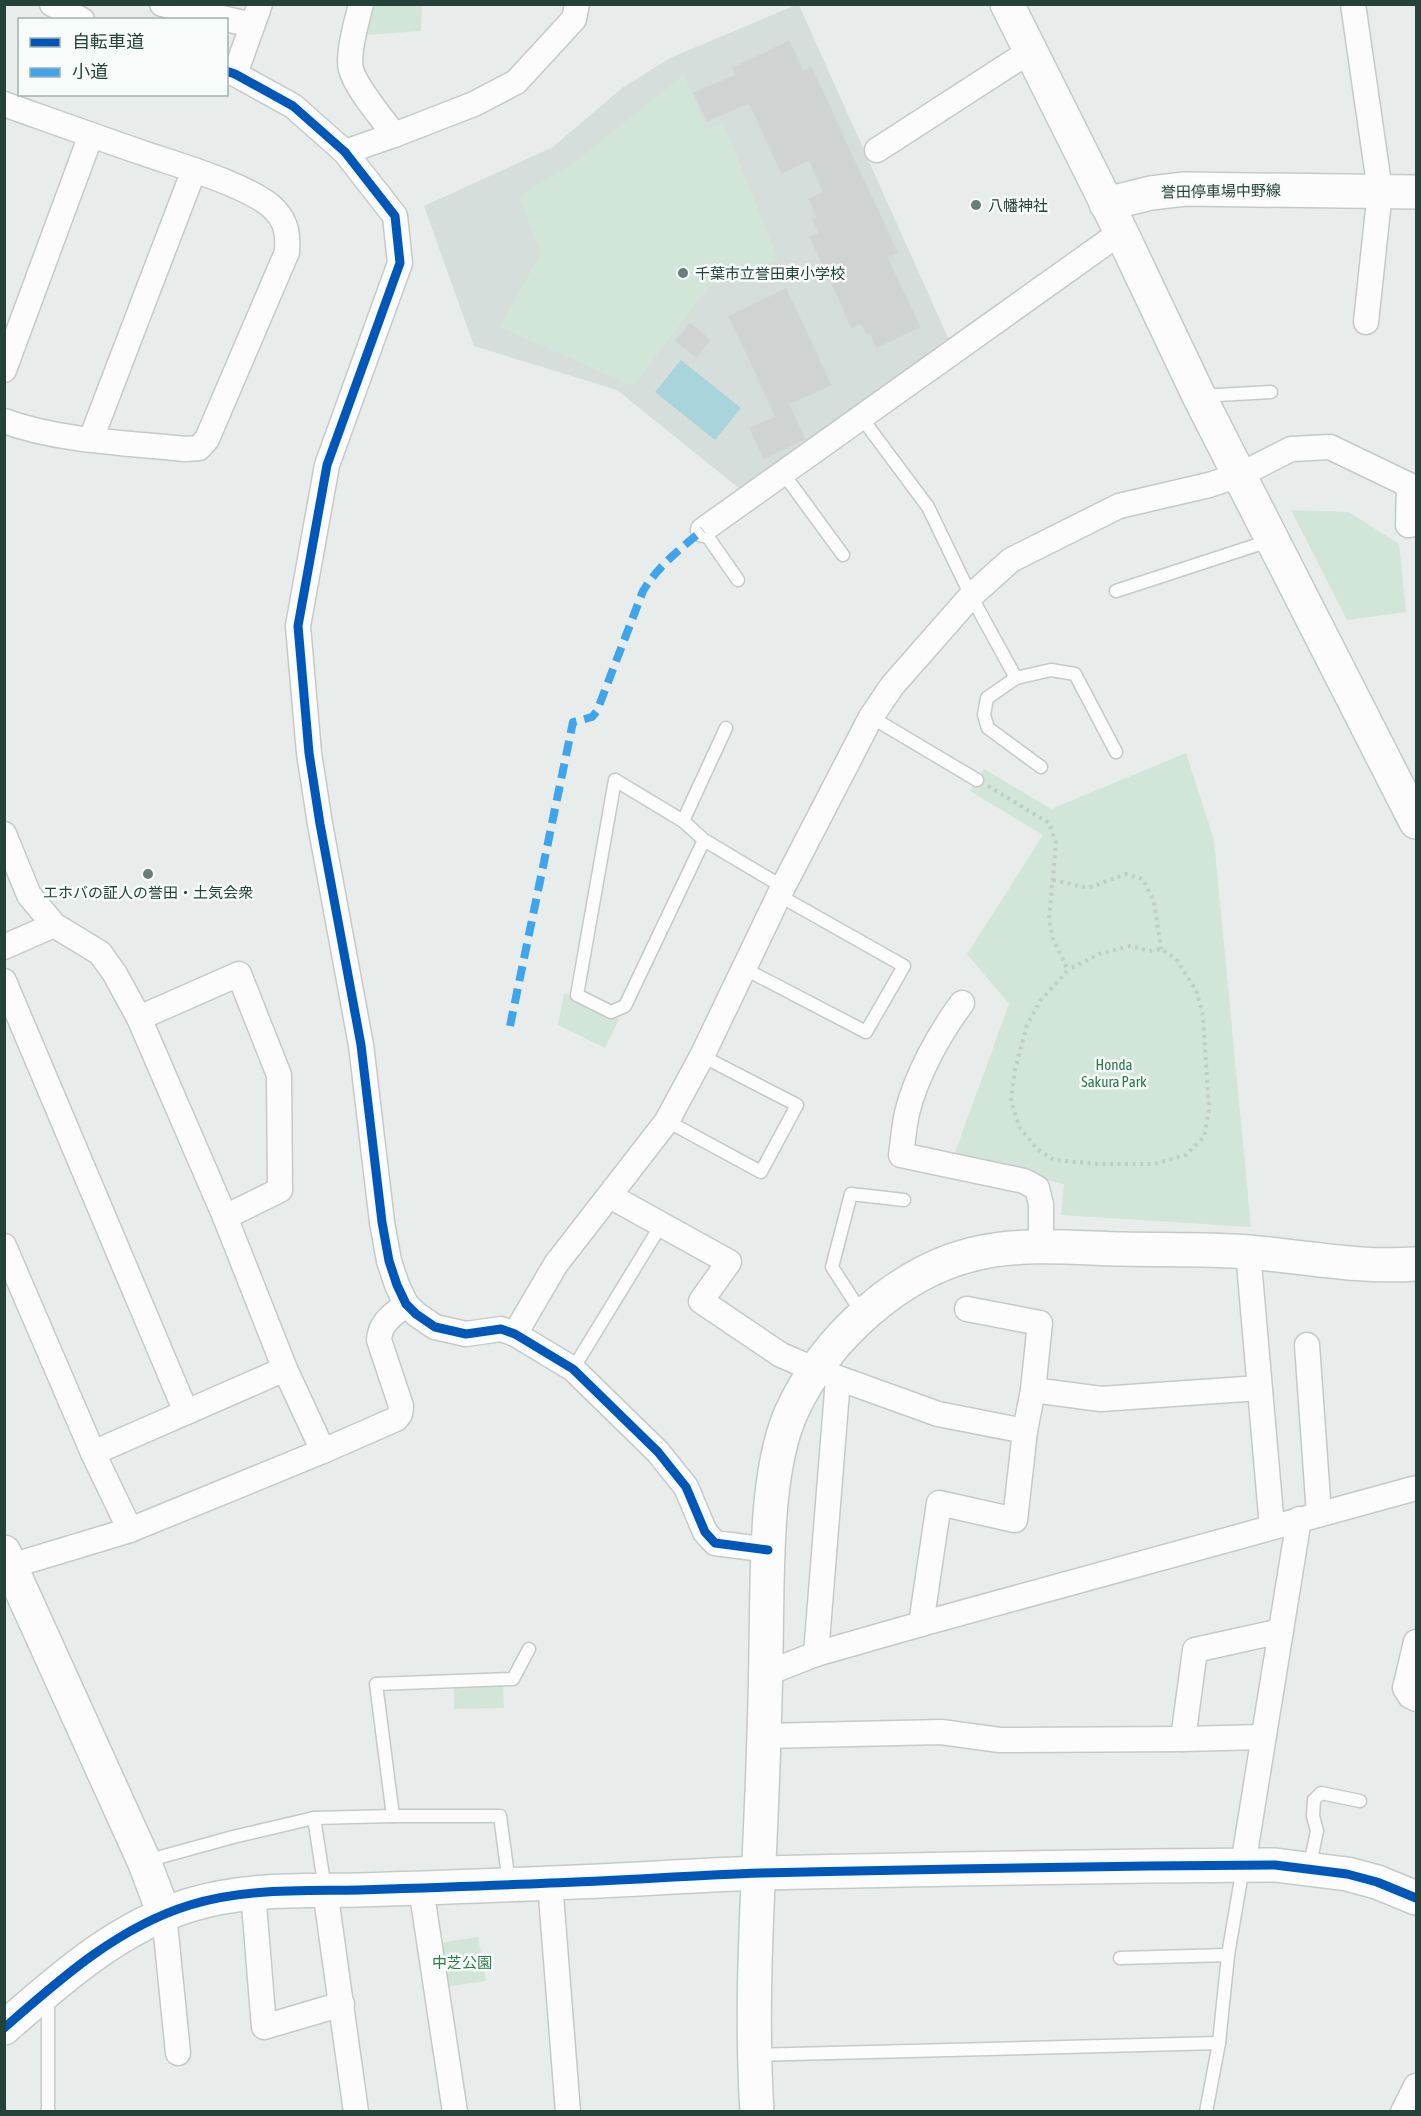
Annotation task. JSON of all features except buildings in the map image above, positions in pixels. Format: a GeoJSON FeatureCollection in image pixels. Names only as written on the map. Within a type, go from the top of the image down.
{"type":"FeatureCollection","features":[{"type":"Feature","properties":{"kind":"street"},"geometry":{"type":"LineString","coordinates":[[52,4],[78,18]]}},
{"type":"Feature","properties":{"kind":"street"},"geometry":{"type":"LineString","coordinates":[[162,4],[256,15],[231,72],[293,106],[345,152],[395,216],[400,263],[327,465],[298,626],[309,753],[361,1045],[382,1222],[389,1261],[397,1285],[406,1304],[435,1327],[466,1334],[501,1329],[514,1334],[573,1369],[658,1452],[686,1487],[705,1532],[715,1543],[768,1550]]}},
{"type":"Feature","properties":{"kind":"street"},"geometry":{"type":"LineString","coordinates":[[361,4],[351,68],[358,84],[394,135]]}},
{"type":"Feature","properties":{"kind":"street"},"geometry":{"type":"LineString","coordinates":[[345,152],[474,104],[516,82],[574,19],[577,4]]}},
{"type":"Feature","properties":{"kind":"street"},"geometry":{"type":"LineString","coordinates":[[1007,4],[1199,396],[1416,822]]}},
{"type":"Feature","properties":{"kind":"street"},"geometry":{"type":"LineString","coordinates":[[1353,4],[1380,191],[1366,322]]}},
{"type":"Feature","properties":{"kind":"street"},"geometry":{"type":"LineString","coordinates":[[877,150],[1030,51]]}},
{"type":"Feature","properties":{"kind":"street"},"geometry":{"type":"LineString","coordinates":[[4,104],[194,170],[258,196],[275,209],[285,224],[288,236],[287,252],[207,439],[199,448],[185,449],[91,439],[26,429],[4,421]]}},
{"type":"Feature","properties":{"kind":"street"},"geometry":{"type":"LineString","coordinates":[[4,370],[91,135]]}},
{"type":"Feature","properties":{"kind":"street"},"geometry":{"type":"LineString","coordinates":[[91,439],[194,170]]}},
{"type":"Feature","properties":{"kind":"street","name":"誉田停車場中野線"},"geometry":{"type":"LineString","coordinates":[[1113,218],[1151,193],[1185,189],[1416,192]]}},
{"type":"Feature","properties":{"kind":"street"},"geometry":{"type":"LineString","coordinates":[[703,530],[861,417],[1113,218]]}},
{"type":"Feature","properties":{"kind":"street"},"geometry":{"type":"LineString","coordinates":[[514,1334],[556,1264],[668,1121],[781,892],[871,717],[892,686],[971,596],[1011,560],[1119,506],[1209,485],[1240,475],[1291,449],[1330,447],[1409,485],[1408,525],[1416,524]]}},
{"type":"Feature","properties":{"kind":"street"},"geometry":{"type":"LineString","coordinates":[[4,834],[29,895],[54,926],[100,953],[139,1018],[225,1217],[285,1369],[323,1451]]}},
{"type":"Feature","properties":{"kind":"street"},"geometry":{"type":"LineString","coordinates":[[4,947],[54,926]]}},
{"type":"Feature","properties":{"kind":"street"},"geometry":{"type":"LineString","coordinates":[[139,1018],[239,974],[279,1075],[280,1190],[225,1217]]}},
{"type":"Feature","properties":{"kind":"street"},"geometry":{"type":"LineString","coordinates":[[4,981],[186,1412]]}},
{"type":"Feature","properties":{"kind":"street"},"geometry":{"type":"LineString","coordinates":[[962,1003],[944,1027],[921,1075],[908,1112],[901,1155],[1024,1181],[1037,1188],[1041,1204],[1041,1246]]}},
{"type":"Feature","properties":{"kind":"street"},"geometry":{"type":"LineString","coordinates":[[610,1196],[729,1262],[701,1301],[781,1355],[938,1414],[1025,1431]]}},
{"type":"Feature","properties":{"kind":"street"},"geometry":{"type":"LineString","coordinates":[[4,1246],[93,1453],[130,1530]]}},
{"type":"Feature","properties":{"kind":"street"},"geometry":{"type":"LineString","coordinates":[[816,1654],[827,1374],[839,1338],[902,1285],[939,1265],[983,1252],[1041,1246],[1248,1252],[1348,1264],[1416,1264]]}},
{"type":"Feature","properties":{"kind":"street"},"geometry":{"type":"LineString","coordinates":[[1248,1252],[1272,1527]]}},
{"type":"Feature","properties":{"kind":"street"},"geometry":{"type":"LineString","coordinates":[[177,2053],[164,1914],[144,1861],[8,1559],[130,1530],[396,1419],[400,1414],[401,1406],[379,1340],[379,1331],[383,1323],[406,1304]]}},
{"type":"Feature","properties":{"kind":"street"},"geometry":{"type":"LineString","coordinates":[[921,1624],[939,1503],[1016,1520],[1025,1431],[1033,1390],[1040,1323],[967,1309]]}},
{"type":"Feature","properties":{"kind":"street"},"geometry":{"type":"LineString","coordinates":[[1243,1865],[1281,1631],[1309,1517],[1307,1345]]}},
{"type":"Feature","properties":{"kind":"street"},"geometry":{"type":"LineString","coordinates":[[93,1453],[285,1369]]}},
{"type":"Feature","properties":{"kind":"street"},"geometry":{"type":"LineString","coordinates":[[758,2112],[754,2055],[771,1495],[779,1453],[790,1414],[827,1374]]}},
{"type":"Feature","properties":{"kind":"street"},"geometry":{"type":"LineString","coordinates":[[1033,1390],[1101,1399],[1259,1388]]}},
{"type":"Feature","properties":{"kind":"street"},"geometry":{"type":"LineString","coordinates":[[765,1674],[816,1654],[921,1624],[1416,1488]]}},
{"type":"Feature","properties":{"kind":"street"},"geometry":{"type":"LineString","coordinates":[[1183,1739],[1195,1650],[1281,1631]]}},
{"type":"Feature","properties":{"kind":"street"},"geometry":{"type":"LineString","coordinates":[[1416,1642],[1405,1688],[1410,1696],[1416,1699]]}},
{"type":"Feature","properties":{"kind":"street"},"geometry":{"type":"LineString","coordinates":[[764,1736],[941,1732],[1000,1740],[1263,1737]]}},
{"type":"Feature","properties":{"kind":"street"},"geometry":{"type":"LineString","coordinates":[[4,2028],[48,1989],[104,1947],[164,1914],[217,1898],[254,1892],[422,1888],[758,1873],[1275,1865],[1347,1874],[1377,1882],[1416,1898]]}},
{"type":"Feature","properties":{"kind":"street"},"geometry":{"type":"LineString","coordinates":[[550,1883],[568,2112]]}},
{"type":"Feature","properties":{"kind":"street"},"geometry":{"type":"LineString","coordinates":[[422,1888],[456,2112]]}},
{"type":"Feature","properties":{"kind":"street"},"geometry":{"type":"LineString","coordinates":[[326,1890],[356,2112]]}},
{"type":"Feature","properties":{"kind":"street"},"geometry":{"type":"LineString","coordinates":[[254,1892],[264,2027],[342,2004]]}},
{"type":"Feature","properties":{"kind":"street"},"geometry":{"type":"LineString","coordinates":[[1403,2112],[1416,2086]]}},
{"type":"Feature","properties":{"kind":"lane"},"geometry":{"type":"LineString","coordinates":[[1199,396],[1271,392]]}},
{"type":"Feature","properties":{"kind":"lane"},"geometry":{"type":"LineString","coordinates":[[861,417],[928,507],[971,596],[1016,678]]}},
{"type":"Feature","properties":{"kind":"lane"},"geometry":{"type":"LineString","coordinates":[[783,473],[843,555]]}},
{"type":"Feature","properties":{"kind":"lane"},"geometry":{"type":"LineString","coordinates":[[703,530],[738,580]]}},
{"type":"Feature","properties":{"kind":"lane"},"geometry":{"type":"LineString","coordinates":[[1116,591],[1274,540]]}},
{"type":"Feature","properties":{"kind":"lane"},"geometry":{"type":"LineString","coordinates":[[1041,767],[988,728],[984,715],[987,698],[1016,678],[1051,670],[1075,674],[1116,752]]}},
{"type":"Feature","properties":{"kind":"lane"},"geometry":{"type":"LineString","coordinates":[[871,717],[977,780]]}},
{"type":"Feature","properties":{"kind":"lane"},"geometry":{"type":"LineString","coordinates":[[683,821],[726,728]]}},
{"type":"Feature","properties":{"kind":"lane"},"geometry":{"type":"LineString","coordinates":[[704,840],[625,1006],[611,1012],[577,994],[615,780],[683,821],[704,840],[781,892],[904,966],[866,1032],[745,969]]}},
{"type":"Feature","properties":{"kind":"lane"},"geometry":{"type":"LineString","coordinates":[[668,1121],[761,1172],[797,1105],[702,1056]]}},
{"type":"Feature","properties":{"kind":"lane"},"geometry":{"type":"LineString","coordinates":[[863,1316],[832,1267],[851,1194],[904,1200]]}},
{"type":"Feature","properties":{"kind":"lane"},"geometry":{"type":"LineString","coordinates":[[573,1369],[661,1225]]}},
{"type":"Feature","properties":{"kind":"lane"},"geometry":{"type":"LineString","coordinates":[[393,1816],[376,1684],[513,1679],[529,1649]]}},
{"type":"Feature","properties":{"kind":"lane"},"geometry":{"type":"LineString","coordinates":[[1308,1870],[1317,1831],[1313,1816],[1314,1800],[1321,1793],[1360,1801]]}},
{"type":"Feature","properties":{"kind":"lane"},"geometry":{"type":"LineString","coordinates":[[144,1861],[314,1818],[500,1816],[509,1884]]}},
{"type":"Feature","properties":{"kind":"lane"},"geometry":{"type":"LineString","coordinates":[[314,1818],[326,1890]]}},
{"type":"Feature","properties":{"kind":"lane"},"geometry":{"type":"LineString","coordinates":[[1206,2112],[1219,2043],[1228,1955],[1243,1865]]}},
{"type":"Feature","properties":{"kind":"lane"},"geometry":{"type":"LineString","coordinates":[[1120,1958],[1228,1955]]}},
{"type":"Feature","properties":{"kind":"lane"},"geometry":{"type":"LineString","coordinates":[[48,1989],[48,2112]]}},
{"type":"Feature","properties":{"kind":"lane"},"geometry":{"type":"LineString","coordinates":[[754,2055],[1219,2043]]}},
{"type":"Feature","properties":{"kind":"path"},"geometry":{"type":"LineString","coordinates":[[977,780],[1049,823],[1056,843],[1049,919],[1053,939],[1068,970]]}},
{"type":"Feature","properties":{"kind":"path"},"geometry":{"type":"LineString","coordinates":[[1053,880],[1088,888],[1126,874],[1143,879],[1154,902],[1161,949]]}},
{"type":"Feature","properties":{"kind":"path"},"geometry":{"type":"LineString","coordinates":[[1130,946],[1149,951],[1161,949],[1176,959],[1196,990],[1203,1016],[1209,1110],[1204,1137],[1186,1155],[1154,1164],[1099,1164],[1054,1160],[1037,1149],[1020,1128],[1011,1101],[1014,1069],[1027,1025],[1041,1000],[1068,970],[1099,954],[1130,946]]}},
{"type":"Feature","properties":{"kind":"shaded area","name":"千葉市立誉田東小学校"},"geometry":{"type":"Polygon","coordinates":[[[799,5],[949,340],[741,490],[617,390],[474,346],[424,206],[553,147],[622,88],[670,58],[799,5]]]}},
{"type":"Feature","properties":{"kind":"green space"},"geometry":{"type":"Polygon","coordinates":[[[370,5],[422,5],[421,31],[365,35],[370,5]]]}},
{"type":"Feature","properties":{"kind":"green space"},"geometry":{"type":"Polygon","coordinates":[[[684,75],[706,129],[723,123],[778,259],[707,289],[633,386],[500,327],[541,253],[519,196],[575,162],[684,75]]]}},
{"type":"Feature","properties":{"kind":"green space"},"geometry":{"type":"Polygon","coordinates":[[[1291,510],[1349,512],[1399,544],[1406,612],[1347,620],[1291,510]]]}},
{"type":"Feature","properties":{"kind":"green space","name":"Honda Sakura Park"},"geometry":{"type":"Polygon","coordinates":[[[1186,753],[1214,840],[1251,1227],[1061,1215],[1064,1184],[953,1158],[1009,1004],[967,954],[1043,835],[970,791],[984,769],[1051,809],[1186,753]]]}},
{"type":"Feature","properties":{"kind":"green space"},"geometry":{"type":"Polygon","coordinates":[[[564,993],[619,1019],[605,1048],[558,1025],[564,993]]]}},
{"type":"Feature","properties":{"kind":"green space"},"geometry":{"type":"Polygon","coordinates":[[[454,1682],[503,1682],[504,1708],[454,1709],[454,1682]]]}},
{"type":"Feature","properties":{"kind":"green space","name":"中芝公園"},"geometry":{"type":"Polygon","coordinates":[[[478,1937],[486,1981],[445,1987],[438,1943],[478,1937]]]}},
{"type":"Feature","properties":{"kind":"water"},"geometry":{"type":"Polygon","coordinates":[[[681,360],[741,408],[715,440],[655,392],[681,360]]]}},
{"type":"Feature","properties":{"kind":"marked path"},"geometry":{"type":"LineString","coordinates":[[510,1026],[573,722],[592,717],[597,711],[643,591],[649,582],[670,558],[703,530]]}},
{"type":"Feature","properties":{"kind":"cycle path"},"geometry":{"type":"LineString","coordinates":[[228,72],[293,106],[345,152],[395,216],[400,263],[327,465],[298,626],[309,753],[361,1045],[382,1222],[389,1261],[397,1285],[406,1304],[435,1327],[466,1334],[501,1329],[515,1334],[573,1369],[658,1452],[686,1487],[705,1532],[715,1543],[768,1550]]}},
{"type":"Feature","properties":{"kind":"cycle path"},"geometry":{"type":"LineString","coordinates":[[4,2028],[68,1973],[138,1927],[190,1905],[253,1893],[503,1885],[761,1873],[1275,1865],[1347,1874],[1377,1882],[1416,1898]]}},
{"type":"Feature","properties":{"kind":"place","name":"八幡神社"},"geometry":{"type":"Point","coordinates":[976,205]}},
{"type":"Feature","properties":{"kind":"place","name":"千葉市立誉田東小学校"},"geometry":{"type":"Point","coordinates":[683,273]}},
{"type":"Feature","properties":{"kind":"place","name":"エホバの証人の誉田・土気会衆"},"geometry":{"type":"Point","coordinates":[148,874]}}]}
